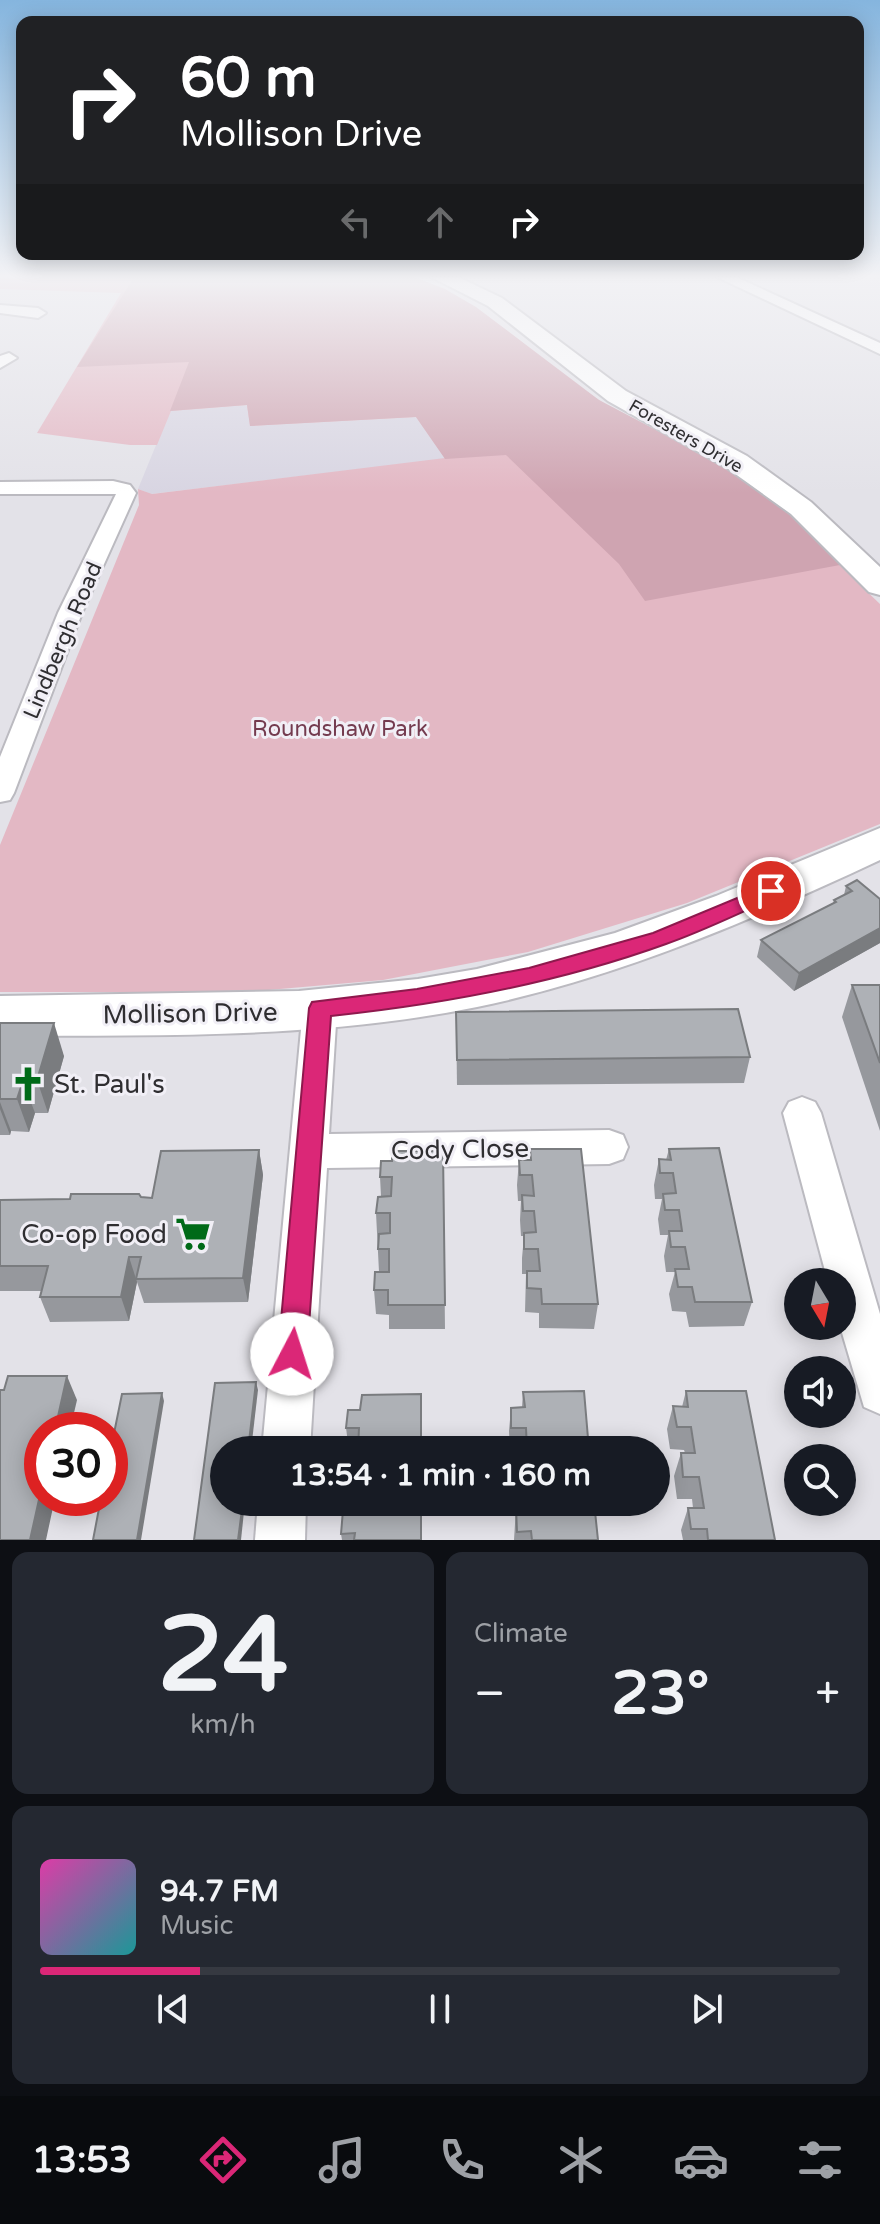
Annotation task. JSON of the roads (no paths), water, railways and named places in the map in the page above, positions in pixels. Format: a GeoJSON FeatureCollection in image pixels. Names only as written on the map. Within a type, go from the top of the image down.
{"type":"FeatureCollection","features":[{"type":"Feature","properties":{"kind":"main road","name":"Foresters Drive"},"geometry":{"type":"LineString","coordinates":[[556,349],[617,396],[737,462],[801,508],[878,580]]}},
{"type":"Feature","properties":{"kind":"main road","name":"Mollison Drive"},"geometry":{"type":"LineString","coordinates":[[0,1016],[199,1014],[320,1008],[476,988],[660,939],[880,843]]}},
{"type":"Feature","properties":{"kind":"street","name":"Lindbergh Road"},"geometry":{"type":"LineString","coordinates":[[0,488],[123,489],[126,493],[70,613],[0,793]]}},
{"type":"Feature","properties":{"kind":"street"},"geometry":{"type":"LineString","coordinates":[[287,1436],[320,1008]]}},
{"type":"Feature","properties":{"kind":"street"},"geometry":{"type":"LineString","coordinates":[[802,1113],[880,1391]]}},
{"type":"Feature","properties":{"kind":"street","name":"Cody Close"},"geometry":{"type":"LineString","coordinates":[[310,1151],[609,1147]]}},
{"type":"Feature","properties":{"kind":"street"},"geometry":{"type":"LineString","coordinates":[[280,1540],[281,1516]]}},
{"type":"Feature","properties":{"kind":"place","name":"St. Paul's"},"geometry":{"type":"Point","coordinates":[28,1084]}},
{"type":"Feature","properties":{"kind":"place","name":"Co-op Food"},"geometry":{"type":"Point","coordinates":[193,1234]}},
{"type":"Feature","properties":{"kind":"park label","name":"Roundshaw Park"},"geometry":{"type":"Point","coordinates":[340,728]}}]}
